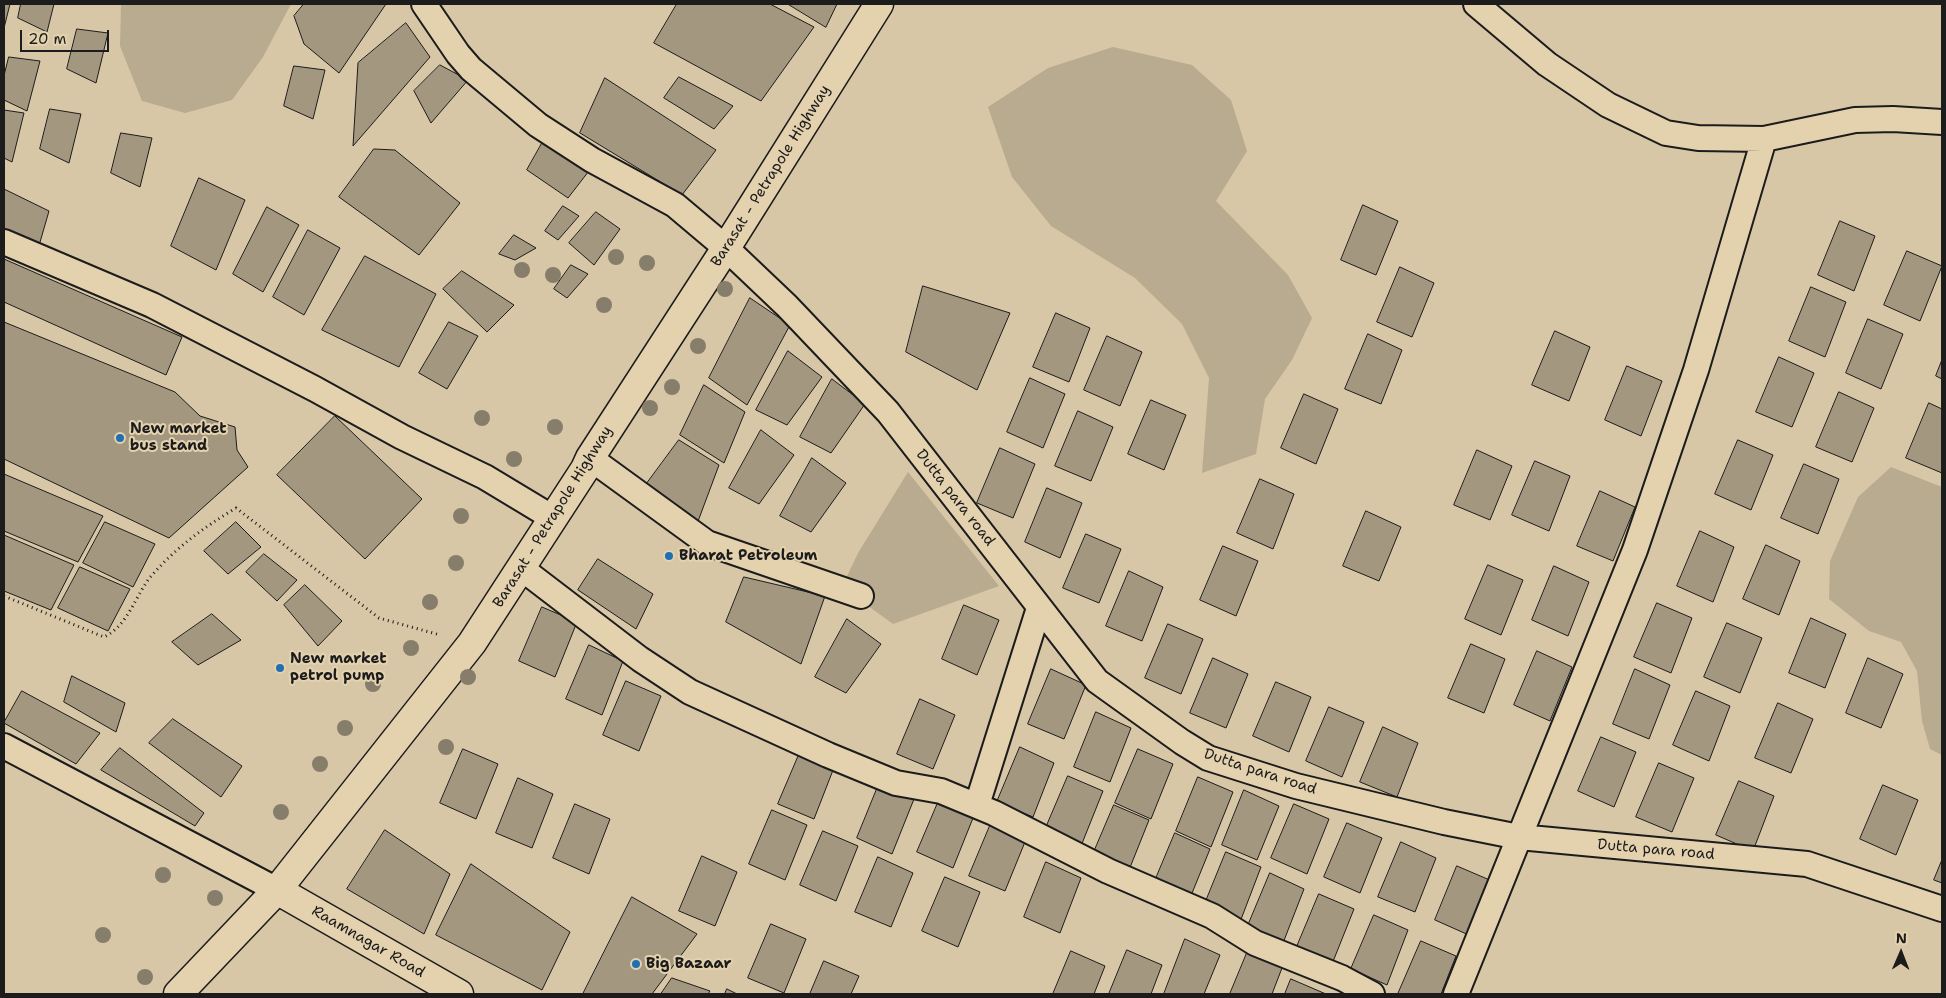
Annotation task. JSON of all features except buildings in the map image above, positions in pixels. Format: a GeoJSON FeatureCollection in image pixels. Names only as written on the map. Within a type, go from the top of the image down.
{"type":"FeatureCollection","features":[{"type":"Feature","properties":{"kind":"highway","name":"Barasat - Petrapole Highway"},"geometry":{"type":"LineString","coordinates":[[178,994],[277,890],[472,644],[726,248],[879,4]]}},
{"type":"Feature","properties":{"kind":"highway","name":"Raamnagar Road"},"geometry":{"type":"LineString","coordinates":[[277,890],[459,994]]}},
{"type":"Feature","properties":{"kind":"street","name":"Dutta para road"},"geometry":{"type":"LineString","coordinates":[[424,4],[472,69],[538,125],[592,160],[674,205],[726,248],[787,306],[888,412],[1097,681],[1182,742],[1208,758],[1296,786],[1519,837],[1807,864],[1942,909]]}},
{"type":"Feature","properties":{"kind":"street"},"geometry":{"type":"LineString","coordinates":[[1476,4],[1547,64],[1608,105],[1666,133],[1698,138],[1764,140],[1856,120],[1894,118],[1942,122]]}},
{"type":"Feature","properties":{"kind":"street"},"geometry":{"type":"LineString","coordinates":[[1456,994],[1497,897],[1519,837],[1635,550],[1696,370],[1764,140]]}},
{"type":"Feature","properties":{"kind":"street"},"geometry":{"type":"LineString","coordinates":[[4,242],[152,305],[315,389],[402,437],[485,477],[553,518]]}},
{"type":"Feature","properties":{"kind":"street"},"geometry":{"type":"LineString","coordinates":[[590,458],[707,543],[861,596]]}},
{"type":"Feature","properties":{"kind":"street"},"geometry":{"type":"LineString","coordinates":[[521,568],[640,659],[690,692],[828,756],[896,783],[941,790],[1108,871],[1212,916],[1255,943],[1342,978],[1372,994]]}},
{"type":"Feature","properties":{"kind":"street"},"geometry":{"type":"LineString","coordinates":[[976,806],[1040,608]]}},
{"type":"Feature","properties":{"kind":"street"},"geometry":{"type":"LineString","coordinates":[[4,746],[277,890]]}},
{"type":"Feature","properties":{"kind":"path"},"geometry":{"type":"LineString","coordinates":[[4,596],[104,636],[116,631],[152,576],[198,531],[236,508],[379,618],[472,644]]}},
{"type":"Feature","properties":{"kind":"shaded area"},"geometry":{"type":"Polygon","coordinates":[[[121,4],[291,4],[263,57],[232,100],[185,113],[142,101],[120,46],[121,4]]]}},
{"type":"Feature","properties":{"kind":"shaded area"},"geometry":{"type":"Polygon","coordinates":[[[1113,47],[1192,65],[1231,100],[1247,151],[1216,201],[1288,275],[1312,318],[1292,360],[1265,399],[1256,454],[1202,473],[1209,378],[1182,324],[1135,278],[1051,226],[1012,177],[988,107],[1048,68],[1113,47]]]}},
{"type":"Feature","properties":{"kind":"shaded area"},"geometry":{"type":"Polygon","coordinates":[[[1891,467],[1942,487],[1942,755],[1930,749],[1922,721],[1917,671],[1901,642],[1869,631],[1829,599],[1830,561],[1858,497],[1891,467]]]}},
{"type":"Feature","properties":{"kind":"shaded area"},"geometry":{"type":"Polygon","coordinates":[[[908,472],[999,586],[893,624],[842,587],[858,553],[908,472]]]}},
{"type":"Feature","properties":{"kind":"place","name":"New market bus stand"},"geometry":{"type":"Point","coordinates":[120,438]}},
{"type":"Feature","properties":{"kind":"place","name":"Bharat Petroleum"},"geometry":{"type":"Point","coordinates":[669,556]}},
{"type":"Feature","properties":{"kind":"place","name":"New market petrol pump"},"geometry":{"type":"Point","coordinates":[280,668]}},
{"type":"Feature","properties":{"kind":"place","name":"Big Bazaar"},"geometry":{"type":"Point","coordinates":[636,964]}}]}
